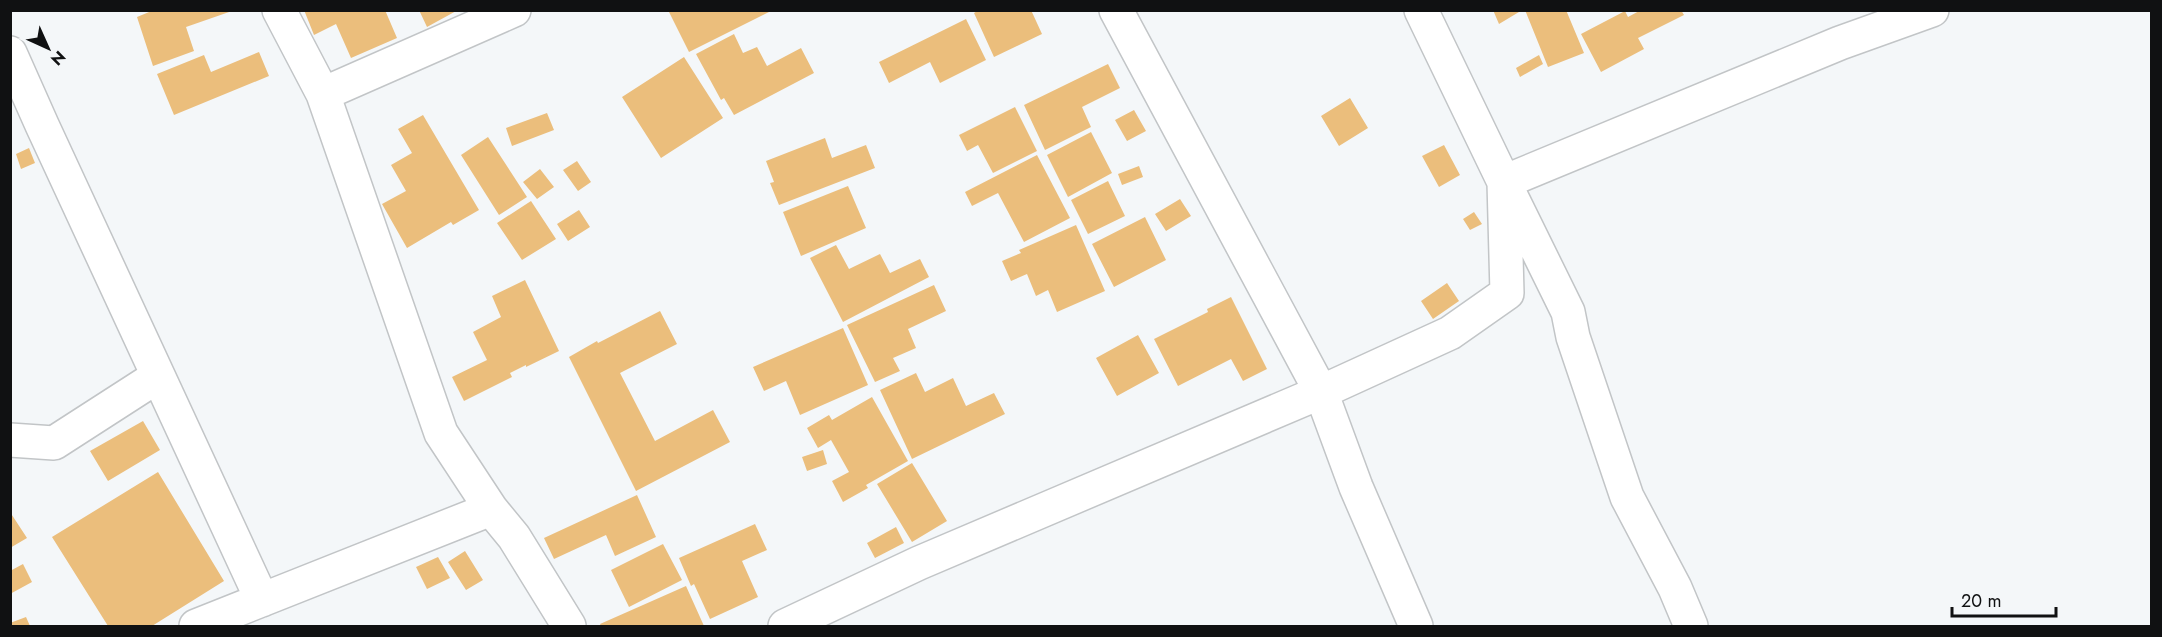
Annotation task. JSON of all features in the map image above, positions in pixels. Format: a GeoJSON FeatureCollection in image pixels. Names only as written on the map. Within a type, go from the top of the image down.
{"type":"FeatureCollection","features":[{"type":"Feature","properties":{"kind":"street"},"geometry":{"type":"LineString","coordinates":[[279,10],[323,94],[441,433],[491,509],[514,537],[569,627]]}},
{"type":"Feature","properties":{"kind":"street"},"geometry":{"type":"LineString","coordinates":[[323,94],[514,10]]}},
{"type":"Feature","properties":{"kind":"street"},"geometry":{"type":"LineString","coordinates":[[1116,10],[1321,392],[1356,487],[1416,627]]}},
{"type":"Feature","properties":{"kind":"street"},"geometry":{"type":"LineString","coordinates":[[1421,10],[1568,312],[1573,337],[1627,497],[1675,588],[1691,627]]}},
{"type":"Feature","properties":{"kind":"street"},"geometry":{"type":"LineString","coordinates":[[1503,182],[1840,43],[1932,10]]}},
{"type":"Feature","properties":{"kind":"street"},"geometry":{"type":"LineString","coordinates":[[10,53],[262,600]]}},
{"type":"Feature","properties":{"kind":"street"},"geometry":{"type":"LineString","coordinates":[[785,627],[919,563],[1321,392],[1450,333],[1507,292],[1503,182]]}},
{"type":"Feature","properties":{"kind":"street"},"geometry":{"type":"LineString","coordinates":[[10,440],[54,443],[158,376]]}},
{"type":"Feature","properties":{"kind":"street"},"geometry":{"type":"LineString","coordinates":[[196,627],[491,509]]}},
{"type":"Feature","properties":{"kind":"building"},"geometry":{"type":"Polygon","coordinates":[[[154,10],[232,11],[186,27],[194,51],[153,66],[137,17],[154,10]]]}},
{"type":"Feature","properties":{"kind":"building"},"geometry":{"type":"Polygon","coordinates":[[[304,10],[385,10],[397,38],[351,58],[336,24],[314,35],[304,10]]]}},
{"type":"Feature","properties":{"kind":"building"},"geometry":{"type":"Polygon","coordinates":[[[419,10],[458,10],[427,27],[419,10]]]}},
{"type":"Feature","properties":{"kind":"building"},"geometry":{"type":"Polygon","coordinates":[[[668,10],[773,10],[689,52],[668,10]]]}},
{"type":"Feature","properties":{"kind":"building"},"geometry":{"type":"Polygon","coordinates":[[[979,10],[1031,10],[1042,34],[994,57],[974,13],[979,10]]]}},
{"type":"Feature","properties":{"kind":"building"},"geometry":{"type":"Polygon","coordinates":[[[1493,10],[1518,10],[1519,12],[1499,24],[1493,10]]]}},
{"type":"Feature","properties":{"kind":"building"},"geometry":{"type":"Polygon","coordinates":[[[1525,10],[1566,10],[1584,53],[1548,67],[1525,10]]]}},
{"type":"Feature","properties":{"kind":"building"},"geometry":{"type":"Polygon","coordinates":[[[1641,10],[1681,10],[1684,15],[1638,38],[1644,49],[1601,72],[1581,34],[1625,11],[1628,17],[1641,10]]]}},
{"type":"Feature","properties":{"kind":"building"},"geometry":{"type":"Polygon","coordinates":[[[966,19],[986,60],[940,83],[930,62],[889,83],[879,62],[966,19]]]}},
{"type":"Feature","properties":{"kind":"building"},"geometry":{"type":"Polygon","coordinates":[[[734,34],[743,53],[757,47],[767,66],[801,48],[814,73],[734,115],[724,98],[721,100],[696,54],[734,34]]]}},
{"type":"Feature","properties":{"kind":"building"},"geometry":{"type":"Polygon","coordinates":[[[259,52],[269,76],[174,115],[157,74],[204,55],[211,72],[259,52]]]}},
{"type":"Feature","properties":{"kind":"building"},"geometry":{"type":"Polygon","coordinates":[[[1539,55],[1543,64],[1520,77],[1516,68],[1539,55]]]}},
{"type":"Feature","properties":{"kind":"building"},"geometry":{"type":"Polygon","coordinates":[[[684,57],[723,118],[661,158],[622,97],[684,57]]]}},
{"type":"Feature","properties":{"kind":"building"},"geometry":{"type":"Polygon","coordinates":[[[1108,64],[1120,88],[1082,107],[1091,127],[1045,150],[1024,105],[1108,64]]]}},
{"type":"Feature","properties":{"kind":"building"},"geometry":{"type":"Polygon","coordinates":[[[1350,98],[1368,128],[1339,146],[1321,116],[1350,98]]]}},
{"type":"Feature","properties":{"kind":"building"},"geometry":{"type":"Polygon","coordinates":[[[1015,107],[1037,151],[993,173],[978,145],[967,151],[959,135],[1015,107]]]}},
{"type":"Feature","properties":{"kind":"building"},"geometry":{"type":"Polygon","coordinates":[[[1134,110],[1146,131],[1127,141],[1115,120],[1134,110]]]}},
{"type":"Feature","properties":{"kind":"building"},"geometry":{"type":"Polygon","coordinates":[[[547,113],[554,130],[512,146],[506,128],[547,113]]]}},
{"type":"Feature","properties":{"kind":"building"},"geometry":{"type":"Polygon","coordinates":[[[423,115],[479,210],[453,225],[451,222],[407,248],[382,204],[406,191],[391,165],[412,153],[398,129],[423,115]]]}},
{"type":"Feature","properties":{"kind":"building"},"geometry":{"type":"Polygon","coordinates":[[[1091,132],[1112,173],[1068,197],[1047,155],[1091,132]]]}},
{"type":"Feature","properties":{"kind":"building"},"geometry":{"type":"Polygon","coordinates":[[[488,137],[527,197],[499,215],[461,155],[488,137]]]}},
{"type":"Feature","properties":{"kind":"building"},"geometry":{"type":"Polygon","coordinates":[[[825,138],[832,158],[866,145],[875,168],[779,205],[770,183],[774,182],[766,161],[825,138]]]}},
{"type":"Feature","properties":{"kind":"building"},"geometry":{"type":"Polygon","coordinates":[[[1444,145],[1460,175],[1439,187],[1422,156],[1444,145]]]}},
{"type":"Feature","properties":{"kind":"building"},"geometry":{"type":"Polygon","coordinates":[[[29,148],[35,163],[21,169],[16,154],[29,148]]]}},
{"type":"Feature","properties":{"kind":"building"},"geometry":{"type":"Polygon","coordinates":[[[1037,155],[1070,218],[1024,242],[998,193],[972,206],[965,192],[1037,155]]]}},
{"type":"Feature","properties":{"kind":"building"},"geometry":{"type":"Polygon","coordinates":[[[577,161],[591,182],[578,191],[563,170],[577,161]]]}},
{"type":"Feature","properties":{"kind":"building"},"geometry":{"type":"Polygon","coordinates":[[[1139,166],[1143,177],[1122,185],[1118,174],[1139,166]]]}},
{"type":"Feature","properties":{"kind":"building"},"geometry":{"type":"Polygon","coordinates":[[[540,169],[554,187],[537,199],[523,182],[540,169]]]}},
{"type":"Feature","properties":{"kind":"building"},"geometry":{"type":"Polygon","coordinates":[[[1108,181],[1125,216],[1088,234],[1071,200],[1108,181]]]}},
{"type":"Feature","properties":{"kind":"building"},"geometry":{"type":"Polygon","coordinates":[[[848,186],[866,228],[801,256],[783,212],[848,186]]]}},
{"type":"Feature","properties":{"kind":"building"},"geometry":{"type":"Polygon","coordinates":[[[1180,199],[1191,216],[1166,231],[1155,214],[1180,199]]]}},
{"type":"Feature","properties":{"kind":"building"},"geometry":{"type":"Polygon","coordinates":[[[531,201],[556,239],[522,260],[497,223],[531,201]]]}},
{"type":"Feature","properties":{"kind":"building"},"geometry":{"type":"Polygon","coordinates":[[[579,210],[590,227],[568,241],[557,224],[579,210]]]}},
{"type":"Feature","properties":{"kind":"building"},"geometry":{"type":"Polygon","coordinates":[[[1474,212],[1482,224],[1470,230],[1463,219],[1474,212]]]}},
{"type":"Feature","properties":{"kind":"building"},"geometry":{"type":"Polygon","coordinates":[[[1145,217],[1166,260],[1114,287],[1092,244],[1145,217]]]}},
{"type":"Feature","properties":{"kind":"building"},"geometry":{"type":"Polygon","coordinates":[[[1076,225],[1105,291],[1057,312],[1048,290],[1036,296],[1027,274],[1011,281],[1002,261],[1021,253],[1019,250],[1076,225]]]}},
{"type":"Feature","properties":{"kind":"building"},"geometry":{"type":"Polygon","coordinates":[[[836,245],[849,269],[880,254],[890,273],[920,259],[929,277],[843,322],[810,258],[836,245]]]}},
{"type":"Feature","properties":{"kind":"building"},"geometry":{"type":"Polygon","coordinates":[[[525,280],[559,351],[510,373],[512,377],[464,401],[452,377],[487,360],[473,332],[501,317],[492,296],[525,280]]]}},
{"type":"Feature","properties":{"kind":"building"},"geometry":{"type":"Polygon","coordinates":[[[1447,283],[1459,301],[1433,319],[1421,301],[1447,283]]]}},
{"type":"Feature","properties":{"kind":"building"},"geometry":{"type":"Polygon","coordinates":[[[934,285],[946,311],[908,329],[916,348],[893,358],[900,371],[875,382],[847,325],[934,285]]]}},
{"type":"Feature","properties":{"kind":"building"},"geometry":{"type":"Polygon","coordinates":[[[1231,297],[1267,369],[1243,381],[1231,359],[1178,386],[1154,339],[1208,312],[1207,309],[1231,297]]]}},
{"type":"Feature","properties":{"kind":"building"},"geometry":{"type":"Polygon","coordinates":[[[660,311],[677,344],[620,373],[655,441],[713,410],[730,442],[636,491],[569,357],[660,311]]]}},
{"type":"Feature","properties":{"kind":"building"},"geometry":{"type":"Polygon","coordinates":[[[843,328],[868,385],[800,415],[786,381],[764,391],[753,367],[843,328]]]}},
{"type":"Feature","properties":{"kind":"building"},"geometry":{"type":"Polygon","coordinates":[[[1138,335],[1159,373],[1117,396],[1096,358],[1138,335]]]}},
{"type":"Feature","properties":{"kind":"building"},"geometry":{"type":"Polygon","coordinates":[[[916,373],[925,392],[953,378],[966,406],[994,393],[1005,414],[912,459],[880,390],[916,373]]]}},
{"type":"Feature","properties":{"kind":"building"},"geometry":{"type":"Polygon","coordinates":[[[872,397],[908,461],[866,485],[868,488],[843,502],[832,481],[849,472],[831,440],[818,448],[807,428],[829,415],[832,420],[872,397]]]}},
{"type":"Feature","properties":{"kind":"building"},"geometry":{"type":"Polygon","coordinates":[[[143,421],[160,450],[108,481],[90,451],[143,421]]]}},
{"type":"Feature","properties":{"kind":"building"},"geometry":{"type":"Polygon","coordinates":[[[823,450],[827,464],[807,471],[802,457],[823,450]]]}},
{"type":"Feature","properties":{"kind":"building"},"geometry":{"type":"Polygon","coordinates":[[[912,463],[947,521],[912,542],[877,484],[912,463]]]}},
{"type":"Feature","properties":{"kind":"building"},"geometry":{"type":"Polygon","coordinates":[[[158,472],[224,581],[152,626],[108,626],[52,537],[158,472]]]}},
{"type":"Feature","properties":{"kind":"building"},"geometry":{"type":"Polygon","coordinates":[[[637,495],[656,537],[615,556],[606,535],[554,559],[544,538],[637,495]]]}},
{"type":"Feature","properties":{"kind":"building"},"geometry":{"type":"Polygon","coordinates":[[[10,512],[27,538],[10,548],[10,512]]]}},
{"type":"Feature","properties":{"kind":"building"},"geometry":{"type":"Polygon","coordinates":[[[755,524],[767,550],[742,561],[758,597],[710,619],[694,584],[691,586],[679,558],[755,524]]]}},
{"type":"Feature","properties":{"kind":"building"},"geometry":{"type":"Polygon","coordinates":[[[896,527],[904,543],[875,558],[867,543],[896,527]]]}},
{"type":"Feature","properties":{"kind":"building"},"geometry":{"type":"Polygon","coordinates":[[[663,544],[682,580],[629,607],[611,570],[663,544]]]}},
{"type":"Feature","properties":{"kind":"building"},"geometry":{"type":"Polygon","coordinates":[[[465,551],[483,580],[466,590],[448,562],[465,551]]]}},
{"type":"Feature","properties":{"kind":"building"},"geometry":{"type":"Polygon","coordinates":[[[438,557],[450,578],[427,589],[416,567],[438,557]]]}},
{"type":"Feature","properties":{"kind":"building"},"geometry":{"type":"Polygon","coordinates":[[[23,564],[32,582],[10,594],[10,571],[23,564]]]}},
{"type":"Feature","properties":{"kind":"building"},"geometry":{"type":"Polygon","coordinates":[[[686,586],[704,626],[601,626],[600,624],[686,586]]]}},
{"type":"Feature","properties":{"kind":"building"},"geometry":{"type":"Polygon","coordinates":[[[26,617],[30,626],[12,626],[10,623],[26,617]]]}}]}
